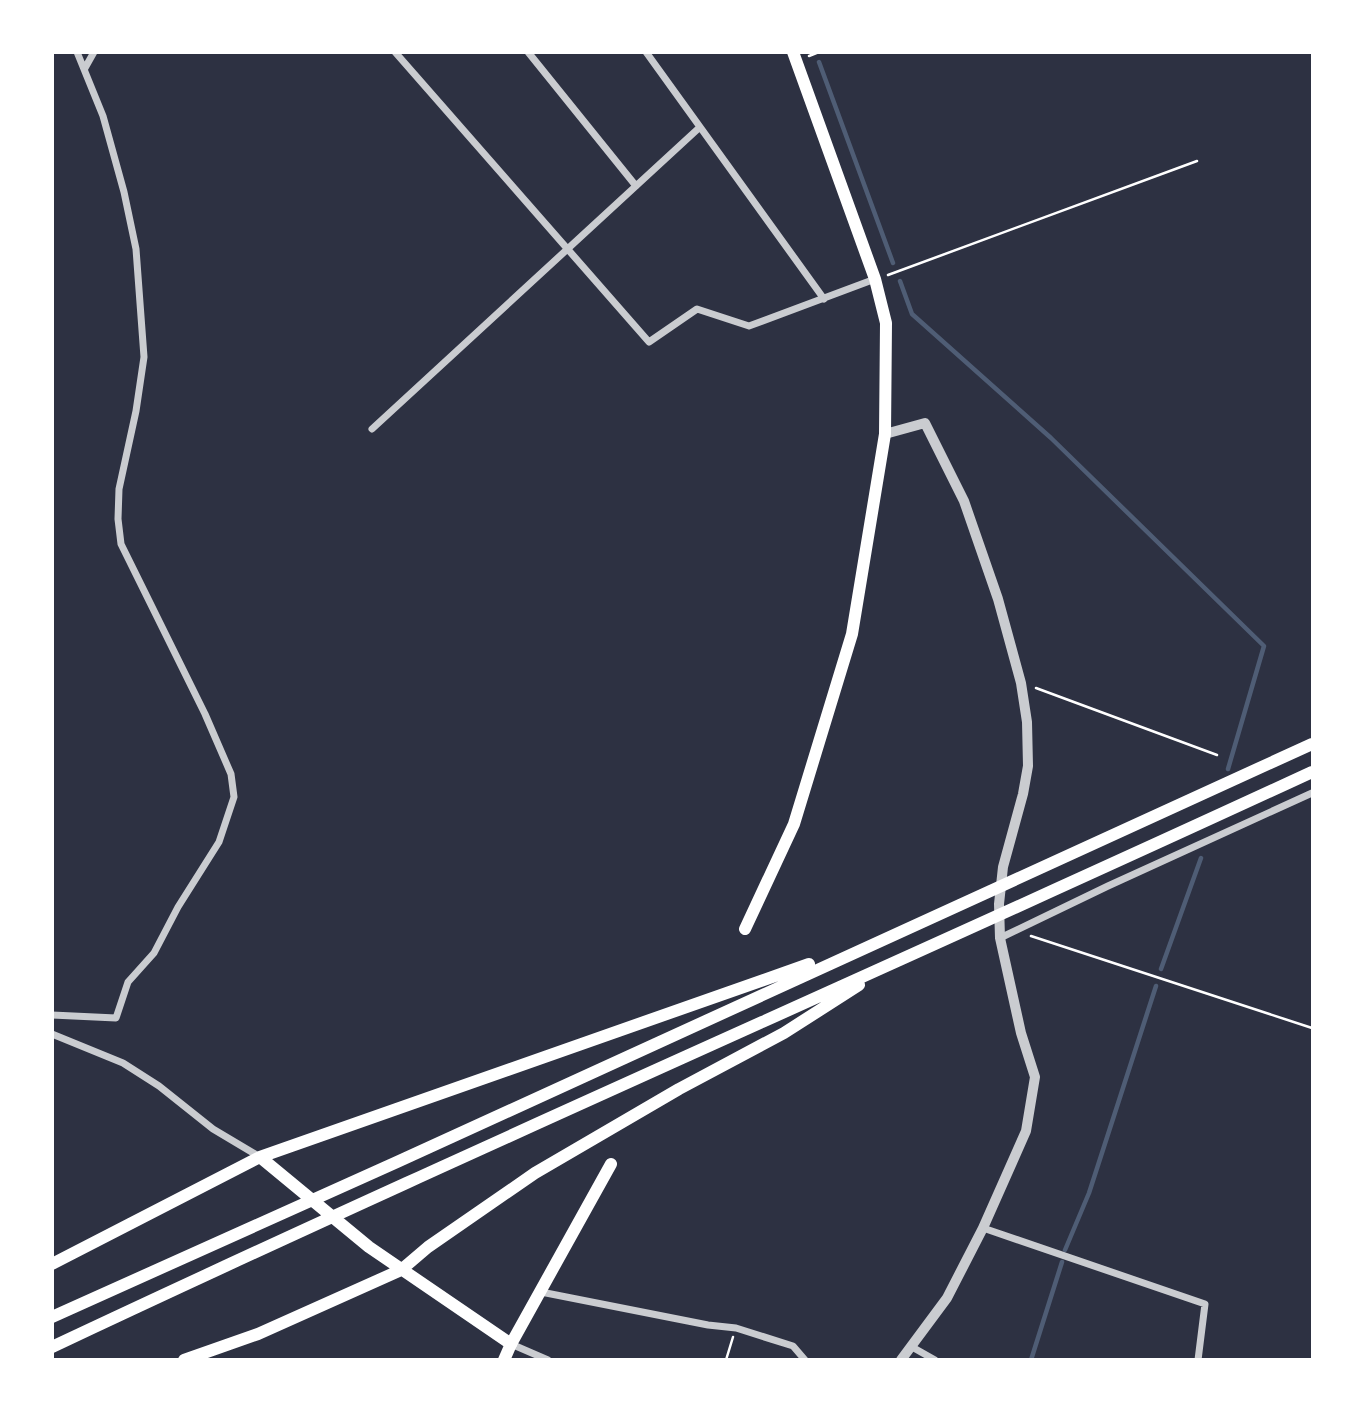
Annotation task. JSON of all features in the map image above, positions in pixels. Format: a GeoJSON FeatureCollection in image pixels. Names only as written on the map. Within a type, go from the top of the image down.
{"type":"FeatureCollection","features":[{"type":"Feature","properties":{"kind":"main road"},"geometry":{"type":"LineString","coordinates":[[745,929],[794,824],[852,634],[886,434],[886,323],[875,279],[793,52]]}},
{"type":"Feature","properties":{"kind":"main road"},"geometry":{"type":"LineString","coordinates":[[52,1317],[397,1163],[1312,744]]}},
{"type":"Feature","properties":{"kind":"main road"},"geometry":{"type":"LineString","coordinates":[[52,1347],[404,1184],[979,926],[1312,772]]}},
{"type":"Feature","properties":{"kind":"main road"},"geometry":{"type":"LineString","coordinates":[[52,1264],[260,1157],[887,937]]}},
{"type":"Feature","properties":{"kind":"main road"},"geometry":{"type":"LineString","coordinates":[[184,1360],[258,1334],[401,1270],[428,1247],[535,1173],[679,1089],[784,1033],[894,962]]}},
{"type":"Feature","properties":{"kind":"main road"},"geometry":{"type":"LineString","coordinates":[[260,1157],[369,1247],[511,1344]]}},
{"type":"Feature","properties":{"kind":"main road"},"geometry":{"type":"LineString","coordinates":[[505,1360],[511,1344],[611,1164]]}},
{"type":"Feature","properties":{"kind":"street"},"geometry":{"type":"LineString","coordinates":[[52,1015],[116,1018],[128,982],[154,953],[178,907],[219,842],[234,797],[231,774],[205,714],[121,544],[119,489],[136,411],[144,357],[136,249],[103,116],[77,52]]}},
{"type":"Feature","properties":{"kind":"street"},"geometry":{"type":"LineString","coordinates":[[85,68],[94,52]]}},
{"type":"Feature","properties":{"kind":"street"},"geometry":{"type":"LineString","coordinates":[[395,52],[649,342],[697,309],[749,326],[875,279]]}},
{"type":"Feature","properties":{"kind":"street"},"geometry":{"type":"LineString","coordinates":[[528,52],[636,186]]}},
{"type":"Feature","properties":{"kind":"street"},"geometry":{"type":"LineString","coordinates":[[646,52],[824,299]]}},
{"type":"Feature","properties":{"kind":"street"},"geometry":{"type":"LineString","coordinates":[[372,429],[700,127]]}},
{"type":"Feature","properties":{"kind":"street"},"geometry":{"type":"LineString","coordinates":[[886,434],[925,422],[964,501],[998,599],[1021,683],[1027,722],[1028,766],[1003,867],[999,904],[1000,938],[1021,1033],[1035,1077],[1026,1131],[983,1228],[947,1298],[901,1360]]}},
{"type":"Feature","properties":{"kind":"street"},"geometry":{"type":"LineString","coordinates":[[1000,938],[1312,793]]}},
{"type":"Feature","properties":{"kind":"street"},"geometry":{"type":"LineString","coordinates":[[52,1034],[123,1063],[159,1086],[213,1129],[260,1157]]}},
{"type":"Feature","properties":{"kind":"street"},"geometry":{"type":"LineString","coordinates":[[983,1228],[1205,1304],[1198,1360]]}},
{"type":"Feature","properties":{"kind":"street"},"geometry":{"type":"LineString","coordinates":[[541,1292],[708,1325],[736,1328],[793,1346],[805,1360]]}},
{"type":"Feature","properties":{"kind":"street"},"geometry":{"type":"LineString","coordinates":[[511,1344],[548,1360]]}},
{"type":"Feature","properties":{"kind":"street"},"geometry":{"type":"LineString","coordinates":[[912,1347],[934,1360]]}},
{"type":"Feature","properties":{"kind":"path"},"geometry":{"type":"LineString","coordinates":[[875,279],[1196,161]]}},
{"type":"Feature","properties":{"kind":"path"},"geometry":{"type":"LineString","coordinates":[[1021,683],[1217,755]]}},
{"type":"Feature","properties":{"kind":"path"},"geometry":{"type":"LineString","coordinates":[[1014,931],[1312,1028]]}},
{"type":"Feature","properties":{"kind":"path"},"geometry":{"type":"LineString","coordinates":[[726,1360],[736,1328]]}},
{"type":"Feature","properties":{"kind":"waterway"},"geometry":{"type":"LineString","coordinates":[[819,62],[893,263]]}},
{"type":"Feature","properties":{"kind":"waterway"},"geometry":{"type":"LineString","coordinates":[[900,281],[912,314],[1051,438],[1264,646],[1228,769]]}},
{"type":"Feature","properties":{"kind":"waterway"},"geometry":{"type":"LineString","coordinates":[[1161,969],[1201,858]]}},
{"type":"Feature","properties":{"kind":"waterway"},"geometry":{"type":"LineString","coordinates":[[1065,1250],[1089,1193],[1156,986]]}},
{"type":"Feature","properties":{"kind":"waterway"},"geometry":{"type":"LineString","coordinates":[[1031,1360],[1062,1262]]}}]}
